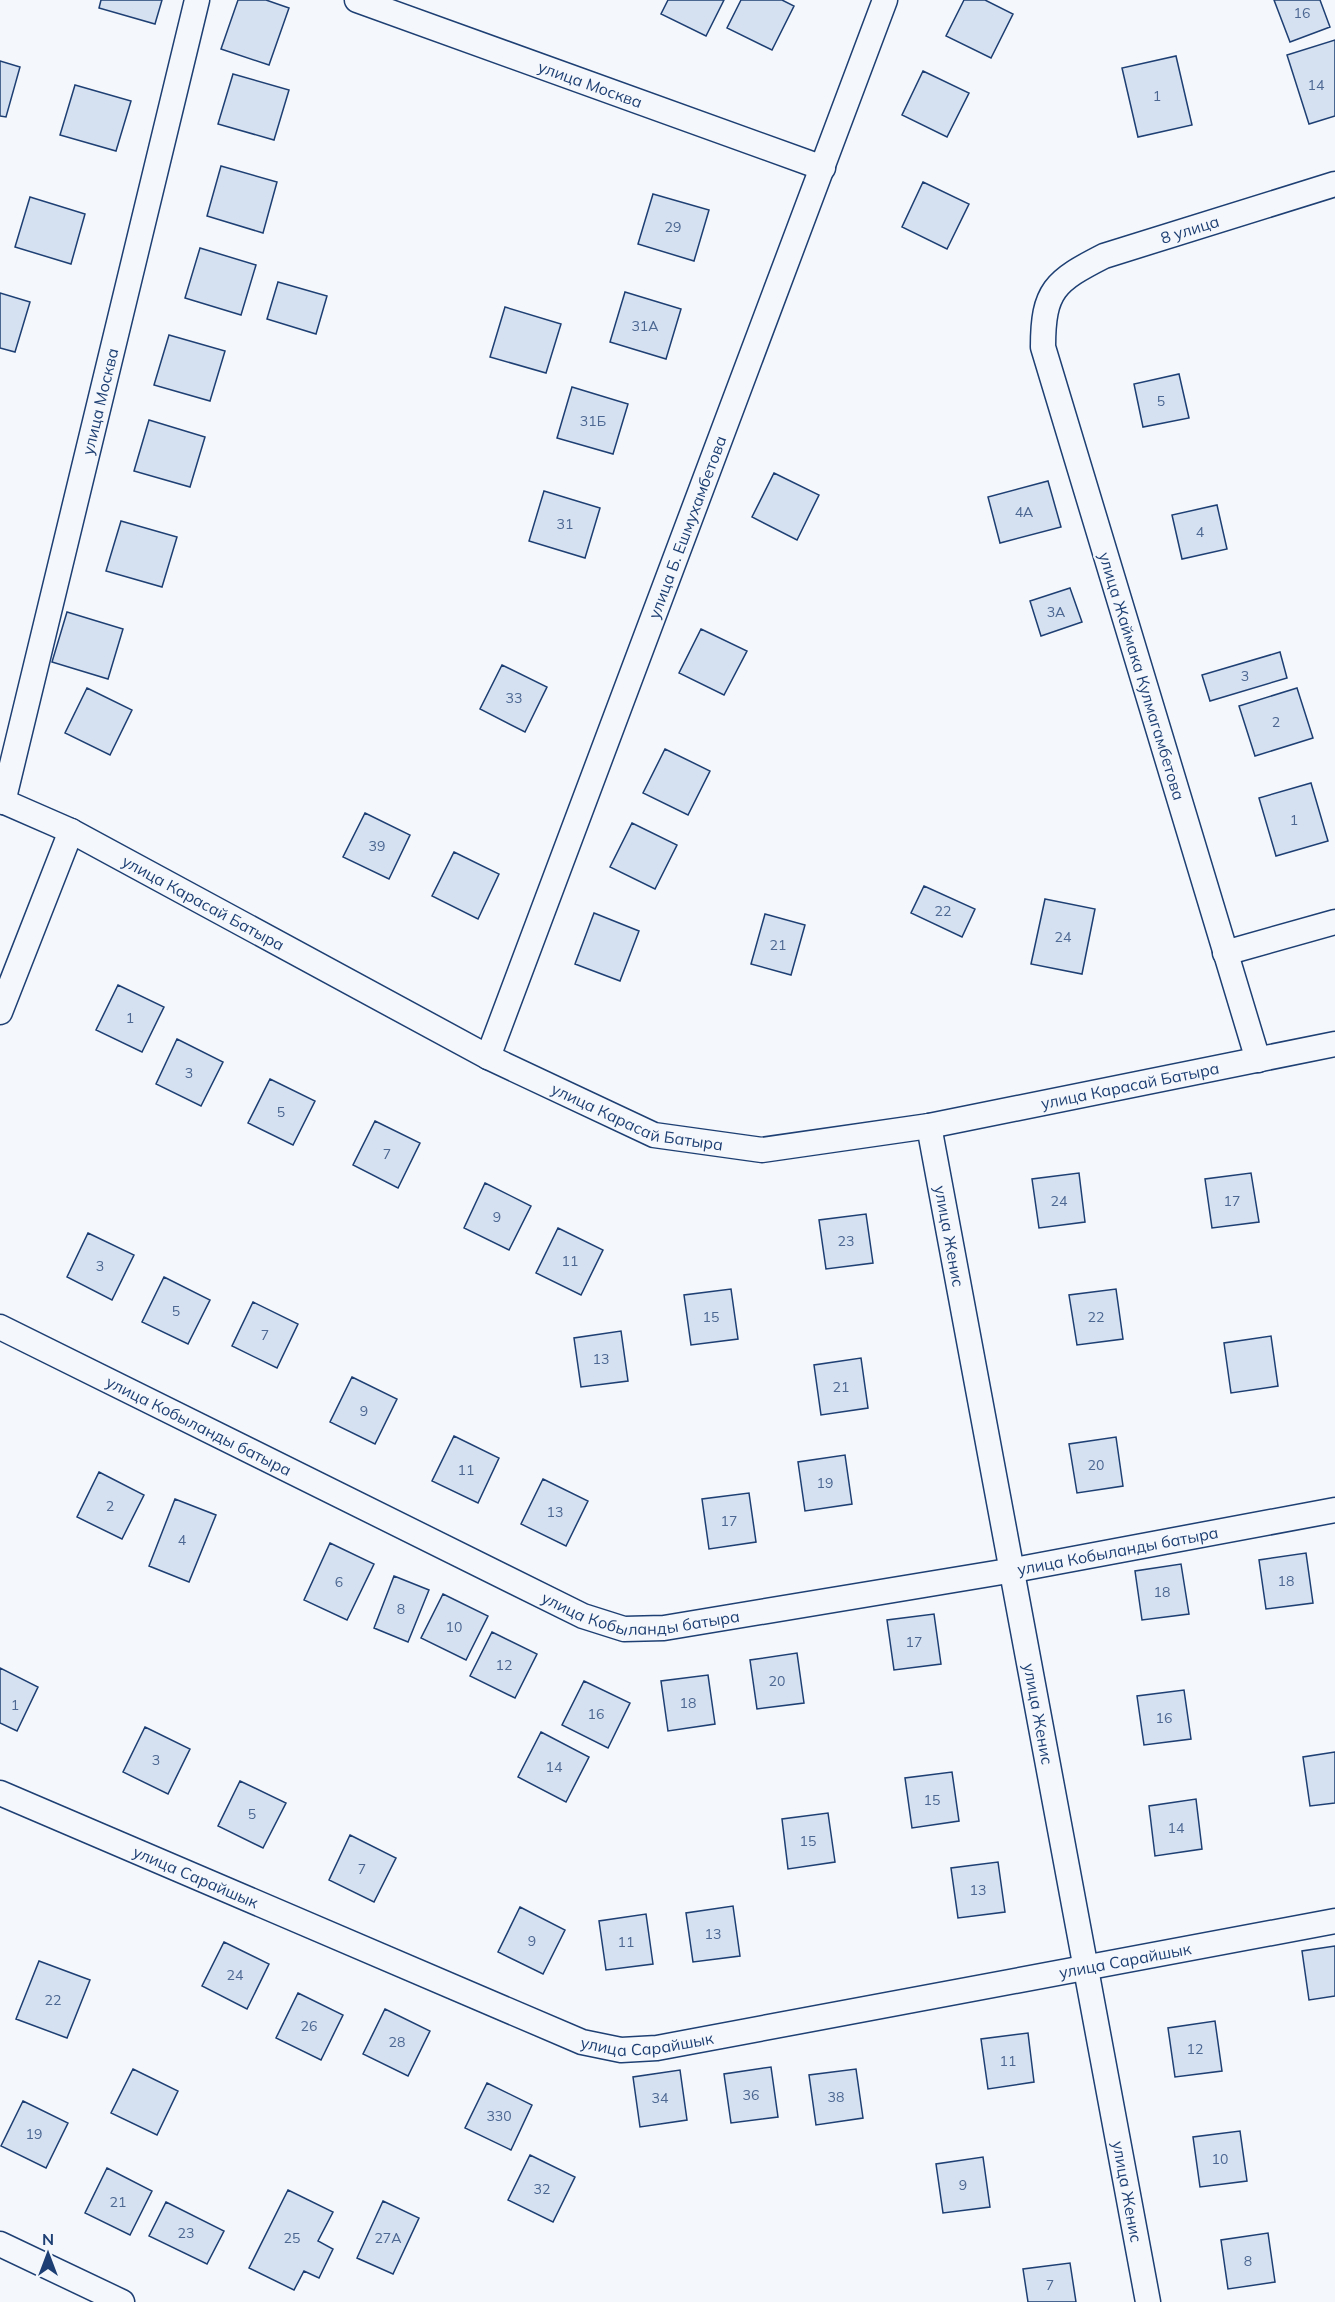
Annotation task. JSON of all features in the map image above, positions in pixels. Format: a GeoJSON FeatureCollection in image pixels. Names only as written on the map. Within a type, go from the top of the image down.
{"type":"FeatureCollection","features":[{"type":"Feature","properties":{"kind":"street","name":"улица Москва"},"geometry":{"type":"LineString","coordinates":[[2,801],[197,0]]}},
{"type":"Feature","properties":{"kind":"street","name":"улица Москва"},"geometry":{"type":"LineString","coordinates":[[357,0],[823,168]]}},
{"type":"Feature","properties":{"kind":"street","name":"улица Б. Ешмухамбетова"},"geometry":{"type":"LineString","coordinates":[[488,1057],[885,0]]}},
{"type":"Feature","properties":{"kind":"street","name":"8 улица"},"geometry":{"type":"LineString","coordinates":[[1053,292],[1072,273],[1104,256],[1335,184]]}},
{"type":"Feature","properties":{"kind":"street","name":"улица Жаймака Кулмагамбетова"},"geometry":{"type":"LineString","coordinates":[[1053,292],[1043,316],[1043,347],[1258,1060]]}},
{"type":"Feature","properties":{"kind":"street","name":"улица Карасай Батыра"},"geometry":{"type":"LineString","coordinates":[[2,801],[71,831],[488,1057],[654,1135],[762,1150],[930,1126],[1335,1044]]}},
{"type":"Feature","properties":{"kind":"street"},"geometry":{"type":"LineString","coordinates":[[0,1012],[71,831]]}},
{"type":"Feature","properties":{"kind":"street"},"geometry":{"type":"LineString","coordinates":[[1225,953],[1335,922]]}},
{"type":"Feature","properties":{"kind":"street","name":"улица Женис"},"geometry":{"type":"LineString","coordinates":[[930,1126],[1148,2302]]}},
{"type":"Feature","properties":{"kind":"street","name":"улица Кобыланды батыра"},"geometry":{"type":"LineString","coordinates":[[0,1327],[583,1616],[624,1629],[664,1629],[1014,1570],[1335,1510]]}},
{"type":"Feature","properties":{"kind":"street","name":"улица Сарайшык"},"geometry":{"type":"LineString","coordinates":[[0,1793],[582,2042],[621,2050],[657,2048],[1335,1921]]}},
{"type":"Feature","properties":{"kind":"street"},"geometry":{"type":"LineString","coordinates":[[0,2244],[122,2302]]}},
{"type":"Feature","properties":{"kind":"building"},"geometry":{"type":"Polygon","coordinates":[[[101,0],[162,0],[155,24],[99,8],[101,0]]]}},
{"type":"Feature","properties":{"kind":"building"},"geometry":{"type":"Polygon","coordinates":[[[238,0],[266,0],[289,8],[269,65],[221,49],[238,0]]]}},
{"type":"Feature","properties":{"kind":"building"},"geometry":{"type":"Polygon","coordinates":[[[668,0],[724,0],[706,36],[661,14],[668,0]]]}},
{"type":"Feature","properties":{"kind":"building"},"geometry":{"type":"Polygon","coordinates":[[[741,0],[782,0],[794,6],[772,50],[727,28],[741,0]]]}},
{"type":"Feature","properties":{"kind":"building"},"geometry":{"type":"Polygon","coordinates":[[[964,0],[985,0],[1013,14],[991,58],[946,36],[964,0]]]}},
{"type":"Feature","properties":{"kind":"building"},"geometry":{"type":"Polygon","coordinates":[[[1274,0],[1320,0],[1330,27],[1290,42],[1274,0]]]}},
{"type":"Feature","properties":{"kind":"building"},"geometry":{"type":"Polygon","coordinates":[[[1335,40],[1335,116],[1309,124],[1287,55],[1335,40]]]}},
{"type":"Feature","properties":{"kind":"building"},"geometry":{"type":"Polygon","coordinates":[[[1176,56],[1192,125],[1138,137],[1122,68],[1176,56]]]}},
{"type":"Feature","properties":{"kind":"building"},"geometry":{"type":"Polygon","coordinates":[[[0,61],[20,67],[6,117],[0,116],[0,61]]]}},
{"type":"Feature","properties":{"kind":"building"},"geometry":{"type":"Polygon","coordinates":[[[923,71],[969,93],[947,137],[902,115],[923,71]]]}},
{"type":"Feature","properties":{"kind":"building"},"geometry":{"type":"Polygon","coordinates":[[[233,74],[289,90],[274,140],[218,124],[233,74]]]}},
{"type":"Feature","properties":{"kind":"building"},"geometry":{"type":"Polygon","coordinates":[[[75,85],[131,101],[116,151],[60,135],[75,85]]]}},
{"type":"Feature","properties":{"kind":"building"},"geometry":{"type":"Polygon","coordinates":[[[221,166],[277,182],[263,233],[207,216],[221,166]]]}},
{"type":"Feature","properties":{"kind":"building"},"geometry":{"type":"Polygon","coordinates":[[[923,182],[969,204],[947,249],[902,227],[923,182]]]}},
{"type":"Feature","properties":{"kind":"building"},"geometry":{"type":"Polygon","coordinates":[[[653,194],[709,210],[694,261],[638,244],[653,194]]]}},
{"type":"Feature","properties":{"kind":"building"},"geometry":{"type":"Polygon","coordinates":[[[30,197],[85,214],[71,264],[15,247],[30,197]]]}},
{"type":"Feature","properties":{"kind":"building"},"geometry":{"type":"Polygon","coordinates":[[[200,248],[256,265],[241,315],[185,298],[200,248]]]}},
{"type":"Feature","properties":{"kind":"building"},"geometry":{"type":"Polygon","coordinates":[[[278,282],[327,296],[316,334],[267,319],[278,282]]]}},
{"type":"Feature","properties":{"kind":"building"},"geometry":{"type":"Polygon","coordinates":[[[625,292],[681,309],[666,359],[610,342],[625,292]]]}},
{"type":"Feature","properties":{"kind":"building"},"geometry":{"type":"Polygon","coordinates":[[[0,293],[30,302],[15,352],[0,348],[0,293]]]}},
{"type":"Feature","properties":{"kind":"building"},"geometry":{"type":"Polygon","coordinates":[[[505,307],[561,324],[546,373],[490,357],[505,307]]]}},
{"type":"Feature","properties":{"kind":"building"},"geometry":{"type":"Polygon","coordinates":[[[169,335],[225,351],[210,401],[154,385],[169,335]]]}},
{"type":"Feature","properties":{"kind":"building"},"geometry":{"type":"Polygon","coordinates":[[[1179,374],[1189,418],[1143,427],[1134,384],[1179,374]]]}},
{"type":"Feature","properties":{"kind":"building"},"geometry":{"type":"Polygon","coordinates":[[[572,387],[628,404],[613,454],[557,438],[572,387]]]}},
{"type":"Feature","properties":{"kind":"building"},"geometry":{"type":"Polygon","coordinates":[[[149,420],[205,437],[190,487],[134,471],[149,420]]]}},
{"type":"Feature","properties":{"kind":"building"},"geometry":{"type":"Polygon","coordinates":[[[774,473],[819,495],[797,540],[752,517],[774,473]]]}},
{"type":"Feature","properties":{"kind":"building"},"geometry":{"type":"Polygon","coordinates":[[[1048,481],[1061,527],[1000,543],[988,497],[1048,481]]]}},
{"type":"Feature","properties":{"kind":"building"},"geometry":{"type":"Polygon","coordinates":[[[544,491],[600,508],[585,558],[529,541],[544,491]]]}},
{"type":"Feature","properties":{"kind":"building"},"geometry":{"type":"Polygon","coordinates":[[[1217,505],[1227,549],[1182,559],[1172,515],[1217,505]]]}},
{"type":"Feature","properties":{"kind":"building"},"geometry":{"type":"Polygon","coordinates":[[[121,521],[177,537],[162,587],[106,571],[121,521]]]}},
{"type":"Feature","properties":{"kind":"building"},"geometry":{"type":"Polygon","coordinates":[[[1070,588],[1082,622],[1041,636],[1030,601],[1070,588]]]}},
{"type":"Feature","properties":{"kind":"building"},"geometry":{"type":"Polygon","coordinates":[[[67,612],[123,629],[108,679],[52,662],[67,612]]]}},
{"type":"Feature","properties":{"kind":"building"},"geometry":{"type":"Polygon","coordinates":[[[701,629],[747,651],[724,695],[679,673],[701,629]]]}},
{"type":"Feature","properties":{"kind":"building"},"geometry":{"type":"Polygon","coordinates":[[[1280,652],[1287,678],[1210,701],[1202,675],[1280,652]]]}},
{"type":"Feature","properties":{"kind":"building"},"geometry":{"type":"Polygon","coordinates":[[[502,665],[547,687],[525,732],[480,709],[502,665]]]}},
{"type":"Feature","properties":{"kind":"building"},"geometry":{"type":"Polygon","coordinates":[[[87,688],[132,710],[110,755],[65,733],[87,688]]]}},
{"type":"Feature","properties":{"kind":"building"},"geometry":{"type":"Polygon","coordinates":[[[1297,688],[1313,738],[1255,756],[1239,706],[1297,688]]]}},
{"type":"Feature","properties":{"kind":"building"},"geometry":{"type":"Polygon","coordinates":[[[665,749],[710,771],[688,815],[643,793],[665,749]]]}},
{"type":"Feature","properties":{"kind":"building"},"geometry":{"type":"Polygon","coordinates":[[[1311,783],[1328,841],[1276,856],[1259,798],[1311,783]]]}},
{"type":"Feature","properties":{"kind":"building"},"geometry":{"type":"Polygon","coordinates":[[[365,813],[410,835],[389,879],[343,857],[365,813]]]}},
{"type":"Feature","properties":{"kind":"building"},"geometry":{"type":"Polygon","coordinates":[[[632,823],[677,845],[655,889],[610,867],[632,823]]]}},
{"type":"Feature","properties":{"kind":"building"},"geometry":{"type":"Polygon","coordinates":[[[454,852],[499,874],[478,919],[432,896],[454,852]]]}},
{"type":"Feature","properties":{"kind":"building"},"geometry":{"type":"Polygon","coordinates":[[[924,886],[975,909],[962,937],[911,913],[924,886]]]}},
{"type":"Feature","properties":{"kind":"building"},"geometry":{"type":"Polygon","coordinates":[[[1045,899],[1095,909],[1082,974],[1031,964],[1045,899]]]}},
{"type":"Feature","properties":{"kind":"building"},"geometry":{"type":"Polygon","coordinates":[[[594,913],[639,931],[620,981],[575,964],[594,913]]]}},
{"type":"Feature","properties":{"kind":"building"},"geometry":{"type":"Polygon","coordinates":[[[765,914],[805,925],[791,975],[751,964],[765,914]]]}},
{"type":"Feature","properties":{"kind":"building"},"geometry":{"type":"Polygon","coordinates":[[[118,985],[164,1007],[142,1052],[96,1030],[118,985]]]}},
{"type":"Feature","properties":{"kind":"building"},"geometry":{"type":"Polygon","coordinates":[[[177,1039],[223,1062],[201,1106],[156,1084],[177,1039]]]}},
{"type":"Feature","properties":{"kind":"building"},"geometry":{"type":"Polygon","coordinates":[[[270,1079],[315,1101],[293,1145],[248,1123],[270,1079]]]}},
{"type":"Feature","properties":{"kind":"building"},"geometry":{"type":"Polygon","coordinates":[[[375,1121],[420,1143],[398,1188],[353,1165],[375,1121]]]}},
{"type":"Feature","properties":{"kind":"building"},"geometry":{"type":"Polygon","coordinates":[[[1079,1173],[1085,1222],[1039,1228],[1032,1179],[1079,1173]]]}},
{"type":"Feature","properties":{"kind":"building"},"geometry":{"type":"Polygon","coordinates":[[[1251,1173],[1259,1222],[1212,1228],[1205,1179],[1251,1173]]]}},
{"type":"Feature","properties":{"kind":"building"},"geometry":{"type":"Polygon","coordinates":[[[485,1183],[531,1206],[509,1250],[464,1228],[485,1183]]]}},
{"type":"Feature","properties":{"kind":"building"},"geometry":{"type":"Polygon","coordinates":[[[866,1214],[873,1263],[826,1269],[819,1220],[866,1214]]]}},
{"type":"Feature","properties":{"kind":"building"},"geometry":{"type":"Polygon","coordinates":[[[558,1228],[603,1250],[581,1295],[536,1273],[558,1228]]]}},
{"type":"Feature","properties":{"kind":"building"},"geometry":{"type":"Polygon","coordinates":[[[88,1233],[134,1255],[112,1300],[67,1277],[88,1233]]]}},
{"type":"Feature","properties":{"kind":"building"},"geometry":{"type":"Polygon","coordinates":[[[164,1277],[210,1300],[188,1344],[142,1322],[164,1277]]]}},
{"type":"Feature","properties":{"kind":"building"},"geometry":{"type":"Polygon","coordinates":[[[731,1289],[738,1339],[691,1345],[684,1295],[731,1289]]]}},
{"type":"Feature","properties":{"kind":"building"},"geometry":{"type":"Polygon","coordinates":[[[1116,1289],[1123,1339],[1077,1345],[1069,1295],[1116,1289]]]}},
{"type":"Feature","properties":{"kind":"building"},"geometry":{"type":"Polygon","coordinates":[[[253,1302],[298,1324],[277,1368],[232,1346],[253,1302]]]}},
{"type":"Feature","properties":{"kind":"building"},"geometry":{"type":"Polygon","coordinates":[[[621,1331],[628,1381],[581,1387],[574,1338],[621,1331]]]}},
{"type":"Feature","properties":{"kind":"building"},"geometry":{"type":"Polygon","coordinates":[[[1271,1336],[1278,1386],[1231,1393],[1224,1343],[1271,1336]]]}},
{"type":"Feature","properties":{"kind":"building"},"geometry":{"type":"Polygon","coordinates":[[[861,1358],[868,1408],[821,1415],[814,1365],[861,1358]]]}},
{"type":"Feature","properties":{"kind":"building"},"geometry":{"type":"Polygon","coordinates":[[[352,1377],[397,1399],[375,1444],[330,1422],[352,1377]]]}},
{"type":"Feature","properties":{"kind":"building"},"geometry":{"type":"Polygon","coordinates":[[[454,1436],[499,1458],[478,1503],[432,1481],[454,1436]]]}},
{"type":"Feature","properties":{"kind":"building"},"geometry":{"type":"Polygon","coordinates":[[[1116,1437],[1123,1486],[1077,1493],[1069,1444],[1116,1437]]]}},
{"type":"Feature","properties":{"kind":"building"},"geometry":{"type":"Polygon","coordinates":[[[845,1455],[852,1504],[805,1511],[798,1462],[845,1455]]]}},
{"type":"Feature","properties":{"kind":"building"},"geometry":{"type":"Polygon","coordinates":[[[99,1472],[144,1495],[122,1539],[77,1517],[99,1472]]]}},
{"type":"Feature","properties":{"kind":"building"},"geometry":{"type":"Polygon","coordinates":[[[543,1479],[588,1501],[566,1546],[521,1524],[543,1479]]]}},
{"type":"Feature","properties":{"kind":"building"},"geometry":{"type":"Polygon","coordinates":[[[749,1493],[756,1542],[709,1549],[702,1499],[749,1493]]]}},
{"type":"Feature","properties":{"kind":"building"},"geometry":{"type":"Polygon","coordinates":[[[175,1499],[216,1515],[189,1582],[149,1566],[175,1499]]]}},
{"type":"Feature","properties":{"kind":"building"},"geometry":{"type":"Polygon","coordinates":[[[330,1543],[374,1564],[347,1620],[304,1600],[330,1543]]]}},
{"type":"Feature","properties":{"kind":"building"},"geometry":{"type":"Polygon","coordinates":[[[1306,1553],[1313,1603],[1266,1609],[1259,1560],[1306,1553]]]}},
{"type":"Feature","properties":{"kind":"building"},"geometry":{"type":"Polygon","coordinates":[[[1181,1564],[1189,1614],[1142,1620],[1135,1571],[1181,1564]]]}},
{"type":"Feature","properties":{"kind":"building"},"geometry":{"type":"Polygon","coordinates":[[[394,1576],[429,1590],[408,1642],[374,1628],[394,1576]]]}},
{"type":"Feature","properties":{"kind":"building"},"geometry":{"type":"Polygon","coordinates":[[[443,1594],[488,1616],[466,1660],[421,1638],[443,1594]]]}},
{"type":"Feature","properties":{"kind":"building"},"geometry":{"type":"Polygon","coordinates":[[[934,1614],[941,1664],[894,1670],[887,1620],[934,1614]]]}},
{"type":"Feature","properties":{"kind":"building"},"geometry":{"type":"Polygon","coordinates":[[[492,1632],[537,1654],[515,1698],[470,1676],[492,1632]]]}},
{"type":"Feature","properties":{"kind":"building"},"geometry":{"type":"Polygon","coordinates":[[[797,1653],[804,1703],[757,1709],[750,1660],[797,1653]]]}},
{"type":"Feature","properties":{"kind":"building"},"geometry":{"type":"Polygon","coordinates":[[[0,1668],[38,1687],[17,1731],[0,1723],[0,1668]]]}},
{"type":"Feature","properties":{"kind":"building"},"geometry":{"type":"Polygon","coordinates":[[[708,1675],[715,1724],[668,1731],[661,1681],[708,1675]]]}},
{"type":"Feature","properties":{"kind":"building"},"geometry":{"type":"Polygon","coordinates":[[[584,1681],[630,1703],[608,1748],[562,1725],[584,1681]]]}},
{"type":"Feature","properties":{"kind":"building"},"geometry":{"type":"Polygon","coordinates":[[[1184,1690],[1191,1739],[1144,1745],[1137,1696],[1184,1690]]]}},
{"type":"Feature","properties":{"kind":"building"},"geometry":{"type":"Polygon","coordinates":[[[145,1727],[190,1749],[168,1794],[123,1772],[145,1727]]]}},
{"type":"Feature","properties":{"kind":"building"},"geometry":{"type":"Polygon","coordinates":[[[541,1732],[589,1757],[566,1802],[518,1777],[541,1732]]]}},
{"type":"Feature","properties":{"kind":"building"},"geometry":{"type":"Polygon","coordinates":[[[1335,1752],[1335,1803],[1310,1806],[1303,1757],[1335,1752]]]}},
{"type":"Feature","properties":{"kind":"building"},"geometry":{"type":"Polygon","coordinates":[[[952,1772],[959,1821],[912,1828],[905,1778],[952,1772]]]}},
{"type":"Feature","properties":{"kind":"building"},"geometry":{"type":"Polygon","coordinates":[[[240,1781],[286,1803],[263,1848],[218,1826],[240,1781]]]}},
{"type":"Feature","properties":{"kind":"building"},"geometry":{"type":"Polygon","coordinates":[[[1196,1799],[1202,1849],[1155,1856],[1149,1806],[1196,1799]]]}},
{"type":"Feature","properties":{"kind":"building"},"geometry":{"type":"Polygon","coordinates":[[[828,1813],[835,1862],[788,1869],[782,1819],[828,1813]]]}},
{"type":"Feature","properties":{"kind":"building"},"geometry":{"type":"Polygon","coordinates":[[[350,1835],[396,1858],[374,1902],[329,1880],[350,1835]]]}},
{"type":"Feature","properties":{"kind":"building"},"geometry":{"type":"Polygon","coordinates":[[[998,1862],[1005,1912],[958,1918],[951,1868],[998,1862]]]}},
{"type":"Feature","properties":{"kind":"building"},"geometry":{"type":"Polygon","coordinates":[[[733,1906],[740,1956],[693,1962],[686,1913],[733,1906]]]}},
{"type":"Feature","properties":{"kind":"building"},"geometry":{"type":"Polygon","coordinates":[[[520,1907],[565,1930],[543,1974],[498,1952],[520,1907]]]}},
{"type":"Feature","properties":{"kind":"building"},"geometry":{"type":"Polygon","coordinates":[[[646,1914],[653,1964],[606,1970],[599,1921],[646,1914]]]}},
{"type":"Feature","properties":{"kind":"building"},"geometry":{"type":"Polygon","coordinates":[[[224,1942],[269,1964],[247,2009],[202,1986],[224,1942]]]}},
{"type":"Feature","properties":{"kind":"building"},"geometry":{"type":"Polygon","coordinates":[[[1335,1946],[1335,1996],[1309,2000],[1302,1951],[1335,1946]]]}},
{"type":"Feature","properties":{"kind":"building"},"geometry":{"type":"Polygon","coordinates":[[[39,1961],[90,1980],[67,2038],[16,2019],[39,1961]]]}},
{"type":"Feature","properties":{"kind":"building"},"geometry":{"type":"Polygon","coordinates":[[[298,1993],[343,2015],[321,2060],[276,2038],[298,1993]]]}},
{"type":"Feature","properties":{"kind":"building"},"geometry":{"type":"Polygon","coordinates":[[[385,2009],[430,2031],[408,2076],[363,2054],[385,2009]]]}},
{"type":"Feature","properties":{"kind":"building"},"geometry":{"type":"Polygon","coordinates":[[[1215,2021],[1222,2071],[1175,2077],[1168,2028],[1215,2021]]]}},
{"type":"Feature","properties":{"kind":"building"},"geometry":{"type":"Polygon","coordinates":[[[1028,2033],[1034,2082],[988,2089],[981,2039],[1028,2033]]]}},
{"type":"Feature","properties":{"kind":"building"},"geometry":{"type":"Polygon","coordinates":[[[771,2067],[778,2117],[731,2123],[724,2074],[771,2067]]]}},
{"type":"Feature","properties":{"kind":"building"},"geometry":{"type":"Polygon","coordinates":[[[133,2069],[178,2091],[157,2135],[111,2113],[133,2069]]]}},
{"type":"Feature","properties":{"kind":"building"},"geometry":{"type":"Polygon","coordinates":[[[856,2069],[863,2118],[816,2125],[809,2075],[856,2069]]]}},
{"type":"Feature","properties":{"kind":"building"},"geometry":{"type":"Polygon","coordinates":[[[680,2070],[687,2120],[640,2127],[633,2077],[680,2070]]]}},
{"type":"Feature","properties":{"kind":"building"},"geometry":{"type":"Polygon","coordinates":[[[487,2083],[532,2105],[511,2150],[465,2128],[487,2083]]]}},
{"type":"Feature","properties":{"kind":"building"},"geometry":{"type":"Polygon","coordinates":[[[23,2101],[68,2123],[46,2168],[1,2146],[23,2101]]]}},
{"type":"Feature","properties":{"kind":"building"},"geometry":{"type":"Polygon","coordinates":[[[1240,2131],[1247,2181],[1200,2187],[1193,2137],[1240,2131]]]}},
{"type":"Feature","properties":{"kind":"building"},"geometry":{"type":"Polygon","coordinates":[[[530,2155],[575,2177],[553,2222],[508,2200],[530,2155]]]}},
{"type":"Feature","properties":{"kind":"building"},"geometry":{"type":"Polygon","coordinates":[[[983,2157],[990,2207],[943,2213],[936,2164],[983,2157]]]}},
{"type":"Feature","properties":{"kind":"building"},"geometry":{"type":"Polygon","coordinates":[[[107,2168],[152,2191],[130,2235],[85,2213],[107,2168]]]}},
{"type":"Feature","properties":{"kind":"building"},"geometry":{"type":"Polygon","coordinates":[[[288,2190],[333,2212],[318,2241],[333,2249],[319,2278],[304,2271],[294,2290],[249,2268],[288,2190]]]}},
{"type":"Feature","properties":{"kind":"building"},"geometry":{"type":"Polygon","coordinates":[[[383,2201],[419,2218],[393,2274],[357,2258],[383,2201]]]}},
{"type":"Feature","properties":{"kind":"building"},"geometry":{"type":"Polygon","coordinates":[[[166,2202],[224,2231],[207,2264],[149,2236],[166,2202]]]}},
{"type":"Feature","properties":{"kind":"building"},"geometry":{"type":"Polygon","coordinates":[[[1268,2233],[1275,2282],[1228,2289],[1221,2240],[1268,2233]]]}},
{"type":"Feature","properties":{"kind":"building"},"geometry":{"type":"Polygon","coordinates":[[[1070,2263],[1076,2302],[1028,2302],[1023,2269],[1070,2263]]]}}]}
